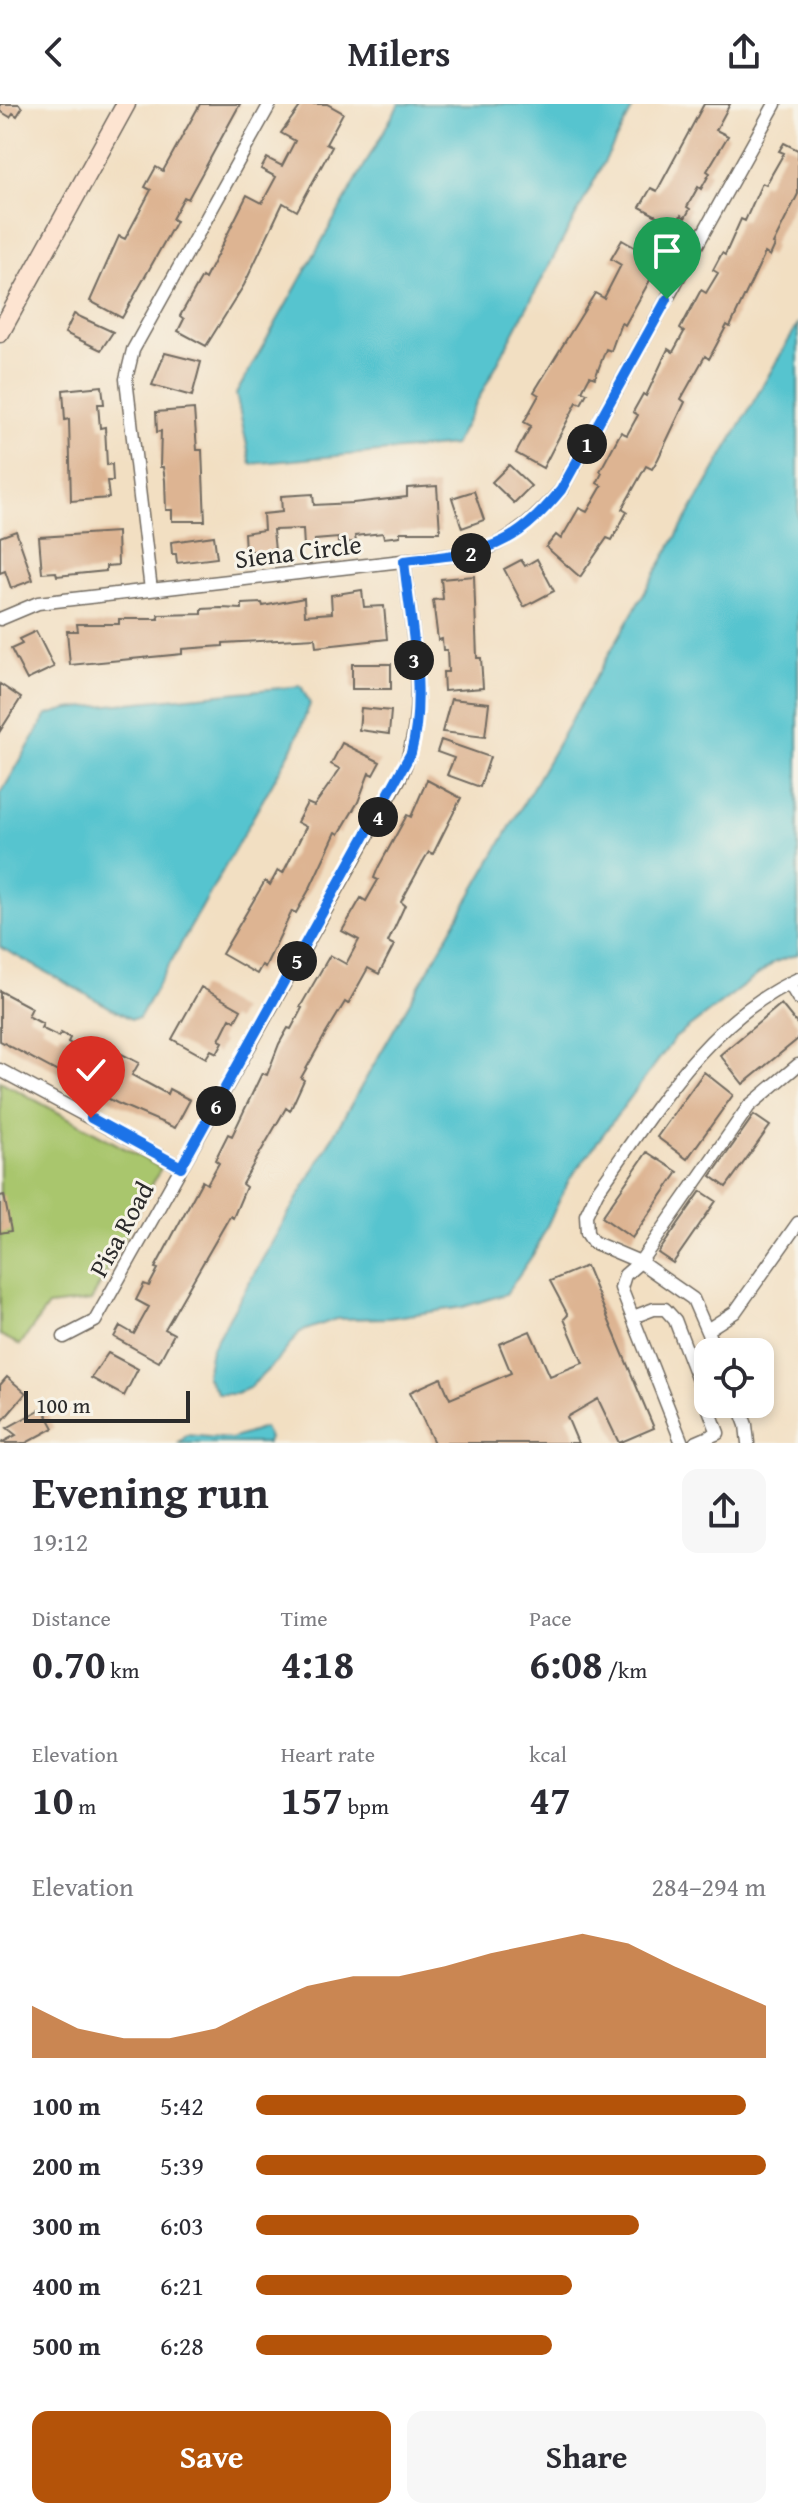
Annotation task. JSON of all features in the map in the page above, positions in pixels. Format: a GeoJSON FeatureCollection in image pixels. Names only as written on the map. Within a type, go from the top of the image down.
{"type":"FeatureCollection","features":[{"type":"Feature","properties":{"kind":"street"},"geometry":{"type":"LineString","coordinates":[[0,333],[126,104]]}},
{"type":"Feature","properties":{"kind":"street"},"geometry":{"type":"LineString","coordinates":[[151,590],[126,379],[133,350],[270,104]]}},
{"type":"Feature","properties":{"kind":"street","name":"Siena Circle"},"geometry":{"type":"LineString","coordinates":[[0,619],[38,603],[480,552],[513,538],[538,518],[561,490],[775,104]]}},
{"type":"Feature","properties":{"kind":"street","name":"Pisa Road"},"geometry":{"type":"LineString","coordinates":[[64,1337],[95,1321],[411,753],[417,731],[418,699],[404,561]]}},
{"type":"Feature","properties":{"kind":"street"},"geometry":{"type":"LineString","coordinates":[[710,1338],[693,1299],[640,1262],[593,1242],[587,1233],[586,1215],[597,1192],[689,1064],[733,1020],[793,981],[798,998]]}},
{"type":"Feature","properties":{"kind":"street"},"geometry":{"type":"LineString","coordinates":[[682,1443],[621,1288],[625,1275],[640,1262],[749,1106],[798,1065]]}},
{"type":"Feature","properties":{"kind":"street"},"geometry":{"type":"LineString","coordinates":[[0,1070],[181,1167]]}},
{"type":"Feature","properties":{"kind":"street"},"geometry":{"type":"LineString","coordinates":[[707,1330],[735,1312],[798,1223]]}},
{"type":"Feature","properties":{"kind":"street"},"geometry":{"type":"LineString","coordinates":[[633,1317],[654,1309],[665,1309],[675,1320],[718,1433],[695,1443]]}},
{"type":"Feature","properties":{"kind":"street"},"geometry":{"type":"LineString","coordinates":[[743,1418],[748,1443]]}},
{"type":"Feature","properties":{"kind":"green space"},"geometry":{"type":"Polygon","coordinates":[[[0,1081],[161,1168],[91,1301],[48,1306],[20,1345],[0,1335],[0,1081]]]}},
{"type":"Feature","properties":{"kind":"water"},"geometry":{"type":"Polygon","coordinates":[[[399,104],[635,104],[454,445],[251,464],[236,394],[399,104]]]}},
{"type":"Feature","properties":{"kind":"water"},"geometry":{"type":"Polygon","coordinates":[[[798,324],[798,954],[775,962],[675,1038],[569,1180],[534,1253],[506,1294],[463,1307],[389,1318],[336,1319],[300,1332],[278,1360],[249,1388],[236,1394],[218,1394],[206,1376],[211,1349],[798,324]]]}},
{"type":"Feature","properties":{"kind":"water"},"geometry":{"type":"Polygon","coordinates":[[[301,686],[310,704],[294,745],[139,1018],[131,1019],[0,947],[0,795],[47,715],[68,709],[301,686]]]}},
{"type":"Feature","properties":{"kind":"water"},"geometry":{"type":"Polygon","coordinates":[[[264,1428],[269,1438],[267,1443],[179,1443],[187,1435],[231,1439],[264,1428]]]}},
{"type":"Feature","properties":{"kind":"building"},"geometry":{"type":"Polygon","coordinates":[[[0,104],[19,104],[22,108],[17,116],[13,113],[10,117],[0,111],[0,104]]]}},
{"type":"Feature","properties":{"kind":"building"},"geometry":{"type":"Polygon","coordinates":[[[200,104],[240,104],[188,199],[184,197],[172,219],[176,221],[122,318],[90,301],[119,236],[125,239],[151,190],[145,187],[156,167],[163,171],[200,104]]]}},
{"type":"Feature","properties":{"kind":"building"},"geometry":{"type":"Polygon","coordinates":[[[302,104],[327,104],[343,113],[326,144],[332,147],[297,211],[283,203],[244,285],[206,346],[178,331],[184,319],[180,316],[202,277],[205,279],[247,195],[262,203],[276,177],[261,169],[267,158],[282,166],[295,141],[281,133],[302,104]]]}},
{"type":"Feature","properties":{"kind":"building"},"geometry":{"type":"Polygon","coordinates":[[[704,104],[730,104],[716,130],[728,136],[707,171],[710,173],[701,189],[698,187],[687,207],[690,209],[685,218],[681,215],[675,226],[640,207],[651,188],[657,191],[704,104]]]}},
{"type":"Feature","properties":{"kind":"building"},"geometry":{"type":"Polygon","coordinates":[[[784,143],[798,150],[798,194],[770,256],[765,253],[730,327],[727,325],[709,359],[705,356],[681,399],[685,402],[658,459],[652,469],[646,466],[622,509],[627,512],[612,540],[607,538],[580,577],[546,547],[556,535],[561,539],[579,508],[587,512],[602,486],[597,483],[602,473],[600,471],[621,432],[627,435],[638,415],[633,412],[643,394],[646,396],[668,349],[673,352],[684,332],[680,329],[701,290],[706,293],[718,273],[713,270],[722,253],[725,255],[741,219],[745,221],[762,183],[766,185],[784,153],[779,151],[784,143]]]}},
{"type":"Feature","properties":{"kind":"building"},"geometry":{"type":"Polygon","coordinates":[[[622,240],[660,262],[625,325],[621,323],[611,351],[606,349],[595,378],[590,376],[582,391],[587,393],[581,404],[577,402],[543,468],[516,453],[531,426],[524,422],[539,395],[534,392],[595,293],[604,298],[621,265],[611,259],[622,240]]]}},
{"type":"Feature","properties":{"kind":"building"},"geometry":{"type":"Polygon","coordinates":[[[74,314],[113,332],[101,350],[65,333],[74,314]]]}},
{"type":"Feature","properties":{"kind":"building"},"geometry":{"type":"Polygon","coordinates":[[[165,353],[201,362],[192,396],[152,385],[165,353]]]}},
{"type":"Feature","properties":{"kind":"building"},"geometry":{"type":"Polygon","coordinates":[[[102,386],[104,404],[98,404],[100,428],[105,427],[107,465],[112,464],[113,481],[107,481],[109,498],[71,501],[69,419],[65,420],[63,390],[102,386]]]}},
{"type":"Feature","properties":{"kind":"building"},"geometry":{"type":"Polygon","coordinates":[[[194,409],[197,450],[202,450],[205,521],[172,521],[172,510],[166,510],[165,480],[163,467],[160,467],[161,431],[157,432],[156,412],[194,409]]]}},
{"type":"Feature","properties":{"kind":"building"},"geometry":{"type":"Polygon","coordinates":[[[509,465],[531,486],[514,503],[492,482],[509,465]]]}},
{"type":"Feature","properties":{"kind":"building"},"geometry":{"type":"Polygon","coordinates":[[[437,486],[440,532],[400,532],[400,536],[384,538],[383,533],[355,536],[356,542],[338,543],[338,538],[315,540],[316,546],[304,547],[303,529],[273,530],[275,551],[245,551],[244,533],[264,530],[263,514],[282,512],[281,496],[313,494],[314,505],[353,503],[407,497],[407,488],[437,486]]]}},
{"type":"Feature","properties":{"kind":"building"},"geometry":{"type":"Polygon","coordinates":[[[474,491],[484,520],[462,528],[452,498],[474,491]]]}},
{"type":"Feature","properties":{"kind":"building"},"geometry":{"type":"Polygon","coordinates":[[[16,531],[33,580],[11,588],[5,571],[0,573],[0,537],[16,531]]]}},
{"type":"Feature","properties":{"kind":"building"},"geometry":{"type":"Polygon","coordinates":[[[117,532],[118,565],[106,566],[106,571],[57,576],[56,572],[42,573],[39,537],[117,532]]]}},
{"type":"Feature","properties":{"kind":"building"},"geometry":{"type":"Polygon","coordinates":[[[214,536],[217,558],[177,563],[171,542],[214,536]]]}},
{"type":"Feature","properties":{"kind":"building"},"geometry":{"type":"Polygon","coordinates":[[[537,559],[554,591],[524,607],[504,569],[521,560],[525,566],[537,559]]]}},
{"type":"Feature","properties":{"kind":"building"},"geometry":{"type":"Polygon","coordinates":[[[474,576],[477,658],[481,658],[483,688],[444,691],[443,672],[448,672],[447,650],[443,650],[442,639],[438,640],[433,600],[443,599],[441,579],[474,576]]]}},
{"type":"Feature","properties":{"kind":"building"},"geometry":{"type":"Polygon","coordinates":[[[362,590],[364,607],[384,606],[387,639],[316,647],[315,638],[223,643],[223,646],[182,649],[182,654],[70,665],[67,631],[78,631],[77,624],[119,624],[119,619],[159,619],[158,615],[202,614],[202,609],[242,609],[242,604],[262,603],[263,606],[304,598],[305,615],[332,613],[331,595],[362,590]]]}},
{"type":"Feature","properties":{"kind":"building"},"geometry":{"type":"Polygon","coordinates":[[[36,631],[54,667],[27,680],[11,649],[22,644],[19,639],[36,631]]]}},
{"type":"Feature","properties":{"kind":"building"},"geometry":{"type":"Polygon","coordinates":[[[352,664],[391,664],[391,689],[352,689],[352,664]]]}},
{"type":"Feature","properties":{"kind":"building"},"geometry":{"type":"Polygon","coordinates":[[[0,684],[21,698],[0,731],[0,684]]]}},
{"type":"Feature","properties":{"kind":"building"},"geometry":{"type":"Polygon","coordinates":[[[451,699],[489,703],[485,737],[442,732],[451,699]]]}},
{"type":"Feature","properties":{"kind":"building"},"geometry":{"type":"Polygon","coordinates":[[[361,708],[391,711],[389,734],[359,730],[361,708]]]}},
{"type":"Feature","properties":{"kind":"building"},"geometry":{"type":"Polygon","coordinates":[[[441,740],[490,757],[480,787],[447,775],[454,758],[437,752],[441,740]]]}},
{"type":"Feature","properties":{"kind":"building"},"geometry":{"type":"Polygon","coordinates":[[[342,743],[380,762],[373,775],[369,773],[358,802],[339,834],[336,832],[310,888],[296,913],[292,911],[265,967],[262,965],[257,974],[222,954],[265,881],[270,885],[278,870],[283,873],[306,827],[297,822],[307,803],[314,806],[340,769],[331,764],[342,743]]]}},
{"type":"Feature","properties":{"kind":"building"},"geometry":{"type":"Polygon","coordinates":[[[427,780],[461,798],[433,854],[429,852],[425,858],[401,902],[405,905],[388,942],[394,945],[379,974],[368,968],[348,1004],[345,1002],[325,1035],[301,1078],[304,1080],[290,1111],[286,1108],[242,1184],[246,1187],[233,1218],[230,1216],[165,1329],[174,1334],[159,1362],[114,1337],[120,1326],[134,1334],[149,1307],[136,1300],[144,1284],[149,1286],[158,1269],[155,1268],[202,1181],[207,1184],[219,1163],[215,1160],[228,1134],[232,1136],[262,1073],[267,1075],[279,1044],[288,1028],[291,1029],[330,955],[346,964],[359,940],[342,931],[361,898],[366,901],[378,880],[374,878],[378,868],[407,815],[411,817],[427,780]]]}},
{"type":"Feature","properties":{"kind":"building"},"geometry":{"type":"Polygon","coordinates":[[[201,987],[241,1010],[235,1021],[230,1018],[219,1040],[223,1042],[217,1053],[211,1050],[206,1058],[172,1039],[201,987]]]}},
{"type":"Feature","properties":{"kind":"building"},"geometry":{"type":"Polygon","coordinates":[[[0,991],[32,1008],[28,1016],[43,1024],[41,1028],[59,1037],[61,1033],[70,1038],[68,1042],[86,1052],[91,1042],[118,1056],[120,1053],[139,1063],[132,1075],[167,1094],[169,1089],[190,1100],[175,1128],[117,1103],[80,1084],[83,1080],[67,1072],[65,1076],[0,1041],[0,991]]]}},
{"type":"Feature","properties":{"kind":"building"},"geometry":{"type":"Polygon","coordinates":[[[781,1004],[798,1025],[798,1039],[743,1084],[720,1055],[781,1004]]]}},
{"type":"Feature","properties":{"kind":"building"},"geometry":{"type":"Polygon","coordinates":[[[704,1072],[733,1095],[687,1159],[657,1137],[704,1072]]]}},
{"type":"Feature","properties":{"kind":"building"},"geometry":{"type":"Polygon","coordinates":[[[754,1115],[770,1126],[726,1187],[711,1176],[754,1115]]]}},
{"type":"Feature","properties":{"kind":"building"},"geometry":{"type":"Polygon","coordinates":[[[647,1152],[678,1172],[632,1238],[602,1217],[647,1152]]]}},
{"type":"Feature","properties":{"kind":"building"},"geometry":{"type":"Polygon","coordinates":[[[701,1191],[716,1201],[673,1263],[658,1253],[701,1191]]]}},
{"type":"Feature","properties":{"kind":"building"},"geometry":{"type":"Polygon","coordinates":[[[4,1195],[11,1231],[0,1233],[0,1196],[4,1195]]]}},
{"type":"Feature","properties":{"kind":"building"},"geometry":{"type":"Polygon","coordinates":[[[586,1266],[654,1428],[619,1443],[598,1399],[567,1417],[578,1443],[434,1443],[410,1392],[441,1378],[450,1399],[511,1373],[499,1344],[530,1331],[550,1376],[583,1363],[564,1319],[568,1315],[550,1281],[586,1266]]]}},
{"type":"Feature","properties":{"kind":"building"},"geometry":{"type":"Polygon","coordinates":[[[108,1353],[138,1369],[124,1396],[91,1378],[108,1353]]]}},
{"type":"Feature","properties":{"kind":"building"},"geometry":{"type":"Polygon","coordinates":[[[7,1377],[26,1393],[0,1424],[0,1385],[7,1377]]]}},
{"type":"Feature","properties":{"kind":"building"},"geometry":{"type":"Polygon","coordinates":[[[43,1408],[54,1428],[26,1443],[1,1443],[16,1435],[7,1428],[43,1408]]]}},
{"type":"Feature","properties":{"kind":"route"},"geometry":{"type":"LineString","coordinates":[[91,1118],[181,1167],[401,776],[411,753],[417,731],[418,699],[404,561],[480,552],[513,538],[538,518],[561,490],[667,299]]}}]}
